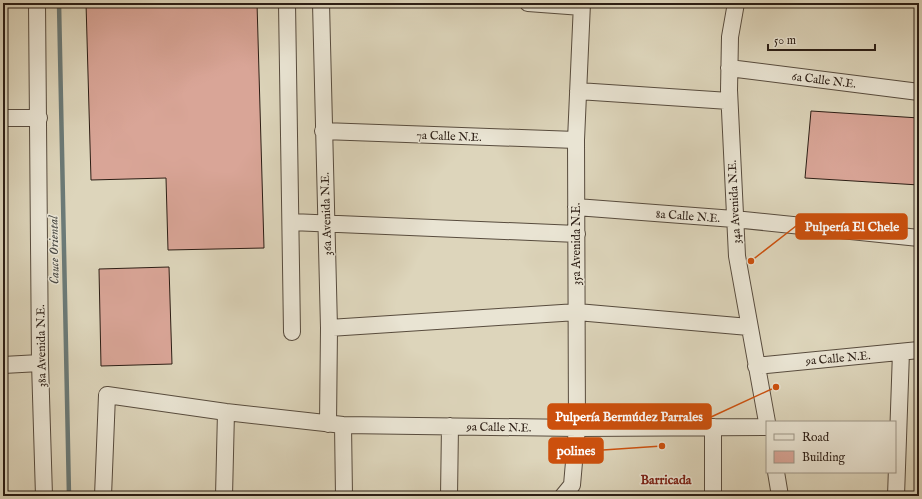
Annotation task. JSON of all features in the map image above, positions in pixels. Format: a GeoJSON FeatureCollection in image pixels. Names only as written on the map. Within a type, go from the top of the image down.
{"type":"FeatureCollection","features":[{"type":"Feature","properties":{"kind":"street","name":"38a Avenida N.E."},"geometry":{"type":"LineString","coordinates":[[37,3],[40,363],[44,496]]}},
{"type":"Feature","properties":{"kind":"street"},"geometry":{"type":"LineString","coordinates":[[287,3],[292,332]]}},
{"type":"Feature","properties":{"kind":"street","name":"36a Avenida N.E."},"geometry":{"type":"LineString","coordinates":[[321,3],[329,328],[336,425],[344,496]]}},
{"type":"Feature","properties":{"kind":"street"},"geometry":{"type":"LineString","coordinates":[[528,3],[582,5]]}},
{"type":"Feature","properties":{"kind":"street","name":"34a Avenida N.E."},"geometry":{"type":"LineString","coordinates":[[736,3],[730,38],[729,68],[734,219],[737,256],[767,421]]}},
{"type":"Feature","properties":{"kind":"street","name":"35a Avenida N.E."},"geometry":{"type":"LineString","coordinates":[[568,490],[577,428],[576,140],[582,5]]}},
{"type":"Feature","properties":{"kind":"street","name":"6a Calle N.E."},"geometry":{"type":"LineString","coordinates":[[729,68],[919,92]]}},
{"type":"Feature","properties":{"kind":"street"},"geometry":{"type":"LineString","coordinates":[[578,91],[729,101]]}},
{"type":"Feature","properties":{"kind":"street"},"geometry":{"type":"LineString","coordinates":[[3,118],[39,118]]}},
{"type":"Feature","properties":{"kind":"street","name":"7a Calle N.E."},"geometry":{"type":"LineString","coordinates":[[323,131],[576,140]]}},
{"type":"Feature","properties":{"kind":"street","name":"8a Calle N.E."},"geometry":{"type":"LineString","coordinates":[[576,207],[734,219],[919,238]]}},
{"type":"Feature","properties":{"kind":"street"},"geometry":{"type":"LineString","coordinates":[[291,222],[326,222],[576,234]]}},
{"type":"Feature","properties":{"kind":"street"},"geometry":{"type":"LineString","coordinates":[[329,328],[577,312],[749,327]]}},
{"type":"Feature","properties":{"kind":"street","name":"9a Calle N.E."},"geometry":{"type":"LineString","coordinates":[[756,366],[919,350]]}},
{"type":"Feature","properties":{"kind":"street"},"geometry":{"type":"LineString","coordinates":[[896,496],[901,352]]}},
{"type":"Feature","properties":{"kind":"street"},"geometry":{"type":"LineString","coordinates":[[3,364],[40,363]]}},
{"type":"Feature","properties":{"kind":"street","name":"9a Calle N.E."},"geometry":{"type":"LineString","coordinates":[[103,496],[107,395],[226,412],[336,425],[577,428],[766,427]]}},
{"type":"Feature","properties":{"kind":"street"},"geometry":{"type":"LineString","coordinates":[[224,496],[226,412]]}},
{"type":"Feature","properties":{"kind":"street"},"geometry":{"type":"LineString","coordinates":[[449,496],[450,426]]}},
{"type":"Feature","properties":{"kind":"street"},"geometry":{"type":"LineString","coordinates":[[713,427],[713,496]]}},
{"type":"Feature","properties":{"kind":"street"},"geometry":{"type":"LineString","coordinates":[[776,473],[780,496]]}},
{"type":"Feature","properties":{"kind":"building"},"geometry":{"type":"Polygon","coordinates":[[[86,3],[257,3],[264,248],[168,250],[166,178],[91,180],[86,3]]]}},
{"type":"Feature","properties":{"kind":"building"},"geometry":{"type":"Polygon","coordinates":[[[811,111],[919,118],[919,185],[805,178],[811,111]]]}},
{"type":"Feature","properties":{"kind":"building"},"geometry":{"type":"Polygon","coordinates":[[[169,267],[172,364],[101,366],[99,269],[169,267]]]}},
{"type":"Feature","properties":{"kind":"waterway","name":"Cauce Oriental"},"geometry":{"type":"LineString","coordinates":[[59,3],[69,496]]}},
{"type":"Feature","properties":{"kind":"place","name":"Pulpería El Chele"},"geometry":{"type":"Point","coordinates":[751,261]}},
{"type":"Feature","properties":{"kind":"place","name":"Pulpería Bermúdez Parrales"},"geometry":{"type":"Point","coordinates":[776,387]}},
{"type":"Feature","properties":{"kind":"place","name":"polines"},"geometry":{"type":"Point","coordinates":[662,446]}},
{"type":"Feature","properties":{"kind":"district","name":"Barricada"},"geometry":{"type":"Point","coordinates":[666,479]}}]}
